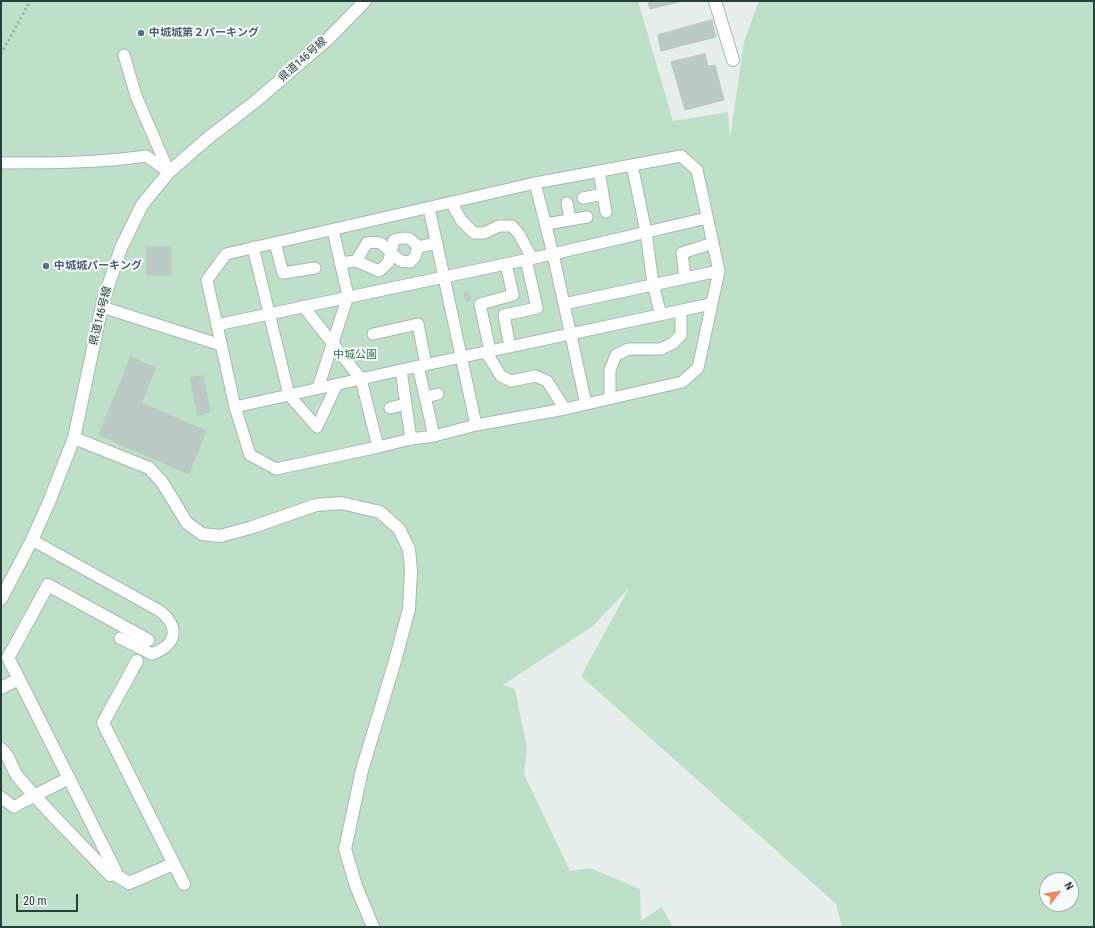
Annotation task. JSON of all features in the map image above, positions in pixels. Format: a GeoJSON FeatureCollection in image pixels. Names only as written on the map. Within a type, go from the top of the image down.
{"type":"FeatureCollection","features":[{"type":"Feature","properties":{"kind":"street","name":"県道146号線"},"geometry":{"type":"LineString","coordinates":[[1,599],[50,502],[74,438],[102,307],[121,248],[142,206],[169,172],[208,138],[262,96],[328,39],[365,1]]}},
{"type":"Feature","properties":{"kind":"street"},"geometry":{"type":"LineString","coordinates":[[715,1],[733,60]]}},
{"type":"Feature","properties":{"kind":"street"},"geometry":{"type":"LineString","coordinates":[[74,438],[149,468],[162,482],[187,522],[202,534],[220,536],[250,528],[316,505],[341,503],[380,512],[399,528],[409,549],[411,571],[409,608],[395,661],[362,770],[345,849],[356,886],[373,927]]}},
{"type":"Feature","properties":{"kind":"street"},"geometry":{"type":"LineString","coordinates":[[114,874],[115,870],[8,658],[48,585],[148,640]]}},
{"type":"Feature","properties":{"kind":"street"},"geometry":{"type":"LineString","coordinates":[[137,661],[103,723],[184,884]]}},
{"type":"Feature","properties":{"kind":"street"},"geometry":{"type":"LineString","coordinates":[[1,688],[19,679]]}},
{"type":"Feature","properties":{"kind":"street"},"geometry":{"type":"LineString","coordinates":[[1,749],[9,757],[13,770],[31,798],[110,875],[114,874],[129,883],[174,864]]}},
{"type":"Feature","properties":{"kind":"street"},"geometry":{"type":"LineString","coordinates":[[31,798],[69,778]]}},
{"type":"Feature","properties":{"kind":"lane"},"geometry":{"type":"LineString","coordinates":[[124,55],[136,96],[169,172]]}},
{"type":"Feature","properties":{"kind":"lane"},"geometry":{"type":"LineString","coordinates":[[1,163],[116,160],[146,156],[169,172]]}},
{"type":"Feature","properties":{"kind":"lane"},"geometry":{"type":"LineString","coordinates":[[681,156],[697,170],[719,271],[698,368],[682,382],[565,409],[476,426],[434,436],[411,438],[378,447],[276,469],[250,455],[235,407],[207,280],[226,254],[536,183],[632,165],[681,156]]}},
{"type":"Feature","properties":{"kind":"lane"},"geometry":{"type":"LineString","coordinates":[[632,165],[646,232],[653,284],[660,315]]}},
{"type":"Feature","properties":{"kind":"lane"},"geometry":{"type":"LineString","coordinates":[[600,171],[606,212]]}},
{"type":"Feature","properties":{"kind":"lane"},"geometry":{"type":"LineString","coordinates":[[536,183],[586,404]]}},
{"type":"Feature","properties":{"kind":"lane"},"geometry":{"type":"LineString","coordinates":[[583,198],[603,194]]}},
{"type":"Feature","properties":{"kind":"lane"},"geometry":{"type":"LineString","coordinates":[[452,202],[461,220],[474,233],[484,234],[499,226],[512,226],[519,234],[529,259],[537,308],[504,315],[510,347]]}},
{"type":"Feature","properties":{"kind":"lane"},"geometry":{"type":"LineString","coordinates":[[567,203],[570,219]]}},
{"type":"Feature","properties":{"kind":"lane"},"geometry":{"type":"LineString","coordinates":[[429,208],[476,426]]}},
{"type":"Feature","properties":{"kind":"lane"},"geometry":{"type":"LineString","coordinates":[[546,224],[587,217]]}},
{"type":"Feature","properties":{"kind":"lane"},"geometry":{"type":"LineString","coordinates":[[217,325],[348,296],[553,254],[707,218]]}},
{"type":"Feature","properties":{"kind":"lane"},"geometry":{"type":"LineString","coordinates":[[318,388],[348,296],[333,230]]}},
{"type":"Feature","properties":{"kind":"lane"},"geometry":{"type":"LineString","coordinates":[[340,263],[356,262],[379,271],[388,263],[394,240],[403,237],[412,240],[418,247]]}},
{"type":"Feature","properties":{"kind":"lane"},"geometry":{"type":"LineString","coordinates":[[356,262],[367,242],[377,241],[384,245],[401,261],[410,262],[415,257],[418,247]]}},
{"type":"Feature","properties":{"kind":"lane"},"geometry":{"type":"LineString","coordinates":[[274,243],[283,273],[315,268]]}},
{"type":"Feature","properties":{"kind":"lane"},"geometry":{"type":"LineString","coordinates":[[418,247],[437,243]]}},
{"type":"Feature","properties":{"kind":"lane"},"geometry":{"type":"LineString","coordinates":[[685,278],[682,253],[713,243]]}},
{"type":"Feature","properties":{"kind":"lane"},"geometry":{"type":"LineString","coordinates":[[253,247],[289,395],[316,427],[337,384]]}},
{"type":"Feature","properties":{"kind":"lane"},"geometry":{"type":"LineString","coordinates":[[506,264],[513,295],[480,304],[488,352],[501,376],[511,380],[536,376],[547,381],[565,409]]}},
{"type":"Feature","properties":{"kind":"lane"},"geometry":{"type":"LineString","coordinates":[[564,304],[719,271]]}},
{"type":"Feature","properties":{"kind":"lane"},"geometry":{"type":"LineString","coordinates":[[235,407],[422,365],[711,304]]}},
{"type":"Feature","properties":{"kind":"lane"},"geometry":{"type":"LineString","coordinates":[[303,306],[361,379],[378,447]]}},
{"type":"Feature","properties":{"kind":"lane"},"geometry":{"type":"LineString","coordinates":[[102,307],[221,344]]}},
{"type":"Feature","properties":{"kind":"lane"},"geometry":{"type":"LineString","coordinates":[[610,398],[610,370],[616,355],[628,349],[661,349],[673,343],[681,335],[681,311]]}},
{"type":"Feature","properties":{"kind":"lane"},"geometry":{"type":"LineString","coordinates":[[373,334],[418,324],[425,397],[434,436]]}},
{"type":"Feature","properties":{"kind":"lane"},"geometry":{"type":"LineString","coordinates":[[401,370],[411,438]]}},
{"type":"Feature","properties":{"kind":"lane"},"geometry":{"type":"LineString","coordinates":[[425,397],[438,394]]}},
{"type":"Feature","properties":{"kind":"lane"},"geometry":{"type":"LineString","coordinates":[[390,408],[406,404]]}},
{"type":"Feature","properties":{"kind":"lane"},"geometry":{"type":"LineString","coordinates":[[32,540],[160,610],[169,618],[173,625],[173,634],[170,642],[162,650],[152,654],[120,638]]}},
{"type":"Feature","properties":{"kind":"lane"},"geometry":{"type":"LineString","coordinates":[[1,797],[14,807],[31,798]]}},
{"type":"Feature","properties":{"kind":"path"},"geometry":{"type":"LineString","coordinates":[[1,54],[30,1]]}},
{"type":"Feature","properties":{"kind":"green space","name":"中城公園"},"geometry":{"type":"Polygon","coordinates":[[[1,1],[638,1],[673,121],[728,112],[730,138],[744,42],[759,1],[1094,1],[1094,927],[842,927],[836,904],[581,676],[629,588],[593,626],[503,685],[515,689],[527,748],[524,774],[570,871],[590,868],[640,889],[641,921],[662,907],[673,927],[1,927],[1,1]]]}},
{"type":"Feature","properties":{"kind":"building"},"geometry":{"type":"Polygon","coordinates":[[[648,1],[683,1],[650,9],[648,1]]]}},
{"type":"Feature","properties":{"kind":"building"},"geometry":{"type":"Polygon","coordinates":[[[712,20],[716,37],[661,51],[658,35],[712,20]]]}},
{"type":"Feature","properties":{"kind":"building"},"geometry":{"type":"Polygon","coordinates":[[[705,54],[708,66],[715,65],[724,100],[685,110],[671,62],[705,54]]]}},
{"type":"Feature","properties":{"kind":"building"},"geometry":{"type":"Polygon","coordinates":[[[147,247],[171,247],[171,275],[147,275],[147,247]]]}},
{"type":"Feature","properties":{"kind":"building"},"geometry":{"type":"Polygon","coordinates":[[[468,292],[471,300],[466,302],[464,293],[468,292]]]}},
{"type":"Feature","properties":{"kind":"building"},"geometry":{"type":"Polygon","coordinates":[[[131,357],[156,368],[141,403],[206,431],[189,474],[99,435],[131,357]]]}},
{"type":"Feature","properties":{"kind":"building"},"geometry":{"type":"Polygon","coordinates":[[[203,376],[210,412],[198,415],[190,378],[203,376]]]}},
{"type":"Feature","properties":{"kind":"place","name":"中城城第２パーキング"},"geometry":{"type":"Point","coordinates":[141,33]}},
{"type":"Feature","properties":{"kind":"place","name":"中城城パーキング"},"geometry":{"type":"Point","coordinates":[46,266]}}]}
